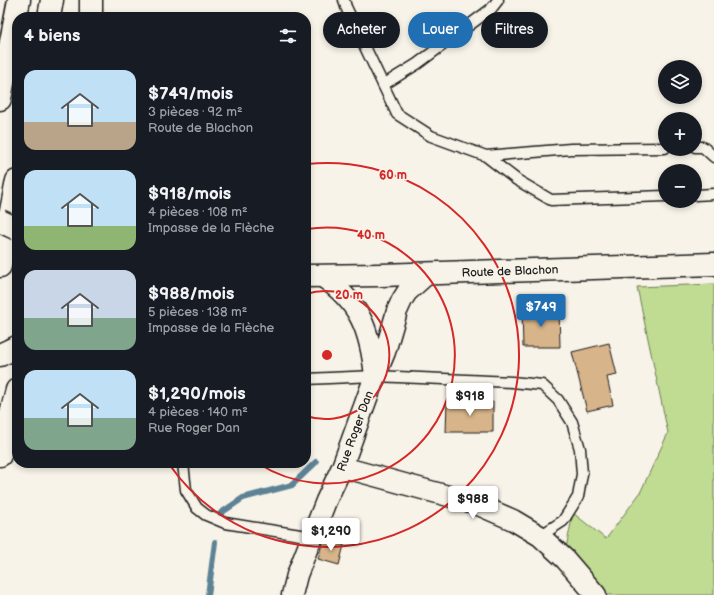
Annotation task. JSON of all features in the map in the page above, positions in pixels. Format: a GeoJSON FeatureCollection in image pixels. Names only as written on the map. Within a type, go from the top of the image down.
{"type":"FeatureCollection","features":[{"type":"Feature","properties":{"kind":"main road"},"geometry":{"type":"LineString","coordinates":[[17,12],[19,0]]}},
{"type":"Feature","properties":{"kind":"main road"},"geometry":{"type":"LineString","coordinates":[[50,12],[52,0]]}},
{"type":"Feature","properties":{"kind":"main road"},"geometry":{"type":"LineString","coordinates":[[91,0],[91,12]]}},
{"type":"Feature","properties":{"kind":"main road"},"geometry":{"type":"LineString","coordinates":[[0,99],[12,36]]}},
{"type":"Feature","properties":{"kind":"main road"},"geometry":{"type":"LineString","coordinates":[[0,266],[12,206]]}},
{"type":"Feature","properties":{"kind":"main road"},"geometry":{"type":"LineString","coordinates":[[0,221],[12,227]]}},
{"type":"Feature","properties":{"kind":"main road","name":"Route de Blachon"},"geometry":{"type":"LineString","coordinates":[[314,276],[426,274],[714,264]]}},
{"type":"Feature","properties":{"kind":"main road"},"geometry":{"type":"LineString","coordinates":[[0,355],[12,350]]}},
{"type":"Feature","properties":{"kind":"main road"},"geometry":{"type":"LineString","coordinates":[[0,455],[12,409]]}},
{"type":"Feature","properties":{"kind":"street","name":"Rue Roger Dan"},"geometry":{"type":"LineString","coordinates":[[292,595],[326,501],[342,467],[374,376],[386,352],[397,311],[407,292],[426,274]]}},
{"type":"Feature","properties":{"kind":"street"},"geometry":{"type":"LineString","coordinates":[[314,276],[335,285],[359,314],[370,342],[374,376]]}},
{"type":"Feature","properties":{"kind":"street"},"geometry":{"type":"LineString","coordinates":[[342,467],[474,503],[513,520],[540,536],[565,559],[596,595]]}},
{"type":"Feature","properties":{"kind":"lane"},"geometry":{"type":"LineString","coordinates":[[344,0],[397,114],[431,136],[486,156],[517,180],[551,200],[658,196]]}},
{"type":"Feature","properties":{"kind":"lane"},"geometry":{"type":"LineString","coordinates":[[383,85],[423,59],[491,9],[498,0]]}},
{"type":"Feature","properties":{"kind":"lane"},"geometry":{"type":"LineString","coordinates":[[702,147],[714,157]]}},
{"type":"Feature","properties":{"kind":"lane"},"geometry":{"type":"LineString","coordinates":[[486,156],[571,149],[658,148]]}},
{"type":"Feature","properties":{"kind":"lane"},"geometry":{"type":"LineString","coordinates":[[702,195],[714,194]]}},
{"type":"Feature","properties":{"kind":"lane"},"geometry":{"type":"LineString","coordinates":[[311,378],[374,376],[512,382],[542,385],[558,400],[572,422],[580,449],[582,474],[578,497],[563,521],[540,536]]}},
{"type":"Feature","properties":{"kind":"lane"},"geometry":{"type":"LineString","coordinates":[[184,468],[186,490],[197,508],[206,514],[225,523],[313,537]]}},
{"type":"Feature","properties":{"kind":"green space"},"geometry":{"type":"Polygon","coordinates":[[[714,284],[714,595],[606,595],[566,548],[573,513],[606,539],[640,493],[668,433],[637,287],[714,284]]]}},
{"type":"Feature","properties":{"kind":"building"},"geometry":{"type":"Polygon","coordinates":[[[559,308],[560,347],[523,347],[522,309],[559,308]]]}},
{"type":"Feature","properties":{"kind":"building"},"geometry":{"type":"Polygon","coordinates":[[[609,343],[617,375],[607,377],[613,405],[587,411],[572,352],[609,343]]]}},
{"type":"Feature","properties":{"kind":"building"},"geometry":{"type":"Polygon","coordinates":[[[447,401],[493,402],[493,432],[446,432],[447,401]]]}},
{"type":"Feature","properties":{"kind":"building"},"geometry":{"type":"Polygon","coordinates":[[[323,540],[344,545],[339,565],[318,559],[323,540]]]}},
{"type":"Feature","properties":{"kind":"waterway"},"geometry":{"type":"LineString","coordinates":[[311,467],[316,462]]}},
{"type":"Feature","properties":{"kind":"waterway"},"geometry":{"type":"LineString","coordinates":[[221,513],[243,498],[292,485],[310,468]]}},
{"type":"Feature","properties":{"kind":"waterway"},"geometry":{"type":"LineString","coordinates":[[208,595],[215,542]]}}]}
